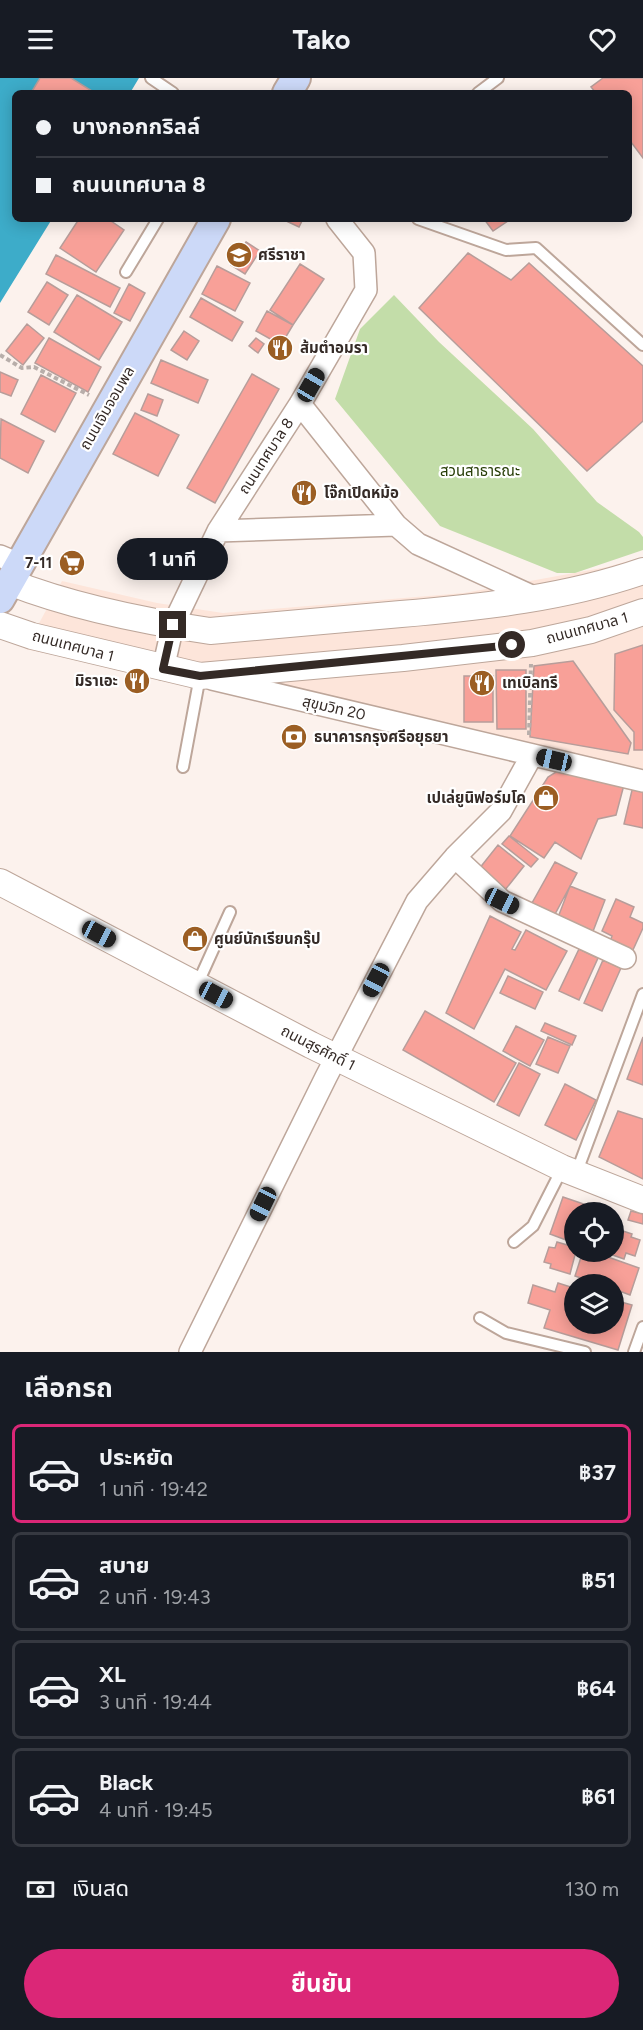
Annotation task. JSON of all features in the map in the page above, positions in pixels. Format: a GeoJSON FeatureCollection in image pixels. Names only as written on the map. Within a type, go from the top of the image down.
{"type":"FeatureCollection","features":[{"type":"Feature","properties":{"kind":"main road","name":"ถนนเจิมจอมพล"},"geometry":{"type":"LineString","coordinates":[[7,575],[214,222]]}},
{"type":"Feature","properties":{"kind":"street","name":"ถนนเทศบาล 8"},"geometry":{"type":"LineString","coordinates":[[163,669],[173,625],[218,531],[300,404],[366,290],[364,253],[339,222]]}},
{"type":"Feature","properties":{"kind":"street"},"geometry":{"type":"LineString","coordinates":[[300,404],[396,525],[418,544],[538,599]]}},
{"type":"Feature","properties":{"kind":"street"},"geometry":{"type":"LineString","coordinates":[[218,531],[396,525]]}},
{"type":"Feature","properties":{"kind":"street"},"geometry":{"type":"LineString","coordinates":[[7,575],[51,598],[173,625],[210,630],[448,610],[538,599],[643,571]]}},
{"type":"Feature","properties":{"kind":"street","name":"ถนนเทศบาล 1"},"geometry":{"type":"LineString","coordinates":[[0,625],[32,636],[200,676],[403,658],[532,643],[591,630],[643,612]]}},
{"type":"Feature","properties":{"kind":"street","name":"สุขุมวิท 20"},"geometry":{"type":"LineString","coordinates":[[200,676],[643,781]]}},
{"type":"Feature","properties":{"kind":"street"},"geometry":{"type":"LineString","coordinates":[[190,1352],[336,1057],[417,901],[454,857],[501,811],[530,755]]}},
{"type":"Feature","properties":{"kind":"street"},"geometry":{"type":"LineString","coordinates":[[454,857],[502,901],[625,958]]}},
{"type":"Feature","properties":{"kind":"street","name":"ถนนสุรศักดิ์ 1"},"geometry":{"type":"LineString","coordinates":[[0,882],[336,1057],[569,1172],[643,1200]]}},
{"type":"Feature","properties":{"kind":"lane"},"geometry":{"type":"LineString","coordinates":[[151,78],[169,90]]}},
{"type":"Feature","properties":{"kind":"lane"},"geometry":{"type":"LineString","coordinates":[[482,90],[498,78]]}},
{"type":"Feature","properties":{"kind":"lane"},"geometry":{"type":"LineString","coordinates":[[126,272],[156,222]]}},
{"type":"Feature","properties":{"kind":"lane"},"geometry":{"type":"LineString","coordinates":[[427,222],[506,250],[536,248],[643,345]]}},
{"type":"Feature","properties":{"kind":"lane"},"geometry":{"type":"LineString","coordinates":[[183,767],[200,676]]}},
{"type":"Feature","properties":{"kind":"lane"},"geometry":{"type":"LineString","coordinates":[[197,986],[230,912]]}},
{"type":"Feature","properties":{"kind":"lane"},"geometry":{"type":"LineString","coordinates":[[514,1242],[532,1226],[569,1172],[643,994]]}},
{"type":"Feature","properties":{"kind":"lane"},"geometry":{"type":"LineString","coordinates":[[480,1318],[506,1333],[585,1352]]}},
{"type":"Feature","properties":{"kind":"lane"},"geometry":{"type":"LineString","coordinates":[[634,1352],[643,1327]]}},
{"type":"Feature","properties":{"kind":"path"},"geometry":{"type":"LineString","coordinates":[[0,355],[22,368],[34,367],[108,405]]}},
{"type":"Feature","properties":{"kind":"path"},"geometry":{"type":"LineString","coordinates":[[530,755],[532,643]]}},
{"type":"Feature","properties":{"kind":"shaded area"},"geometry":{"type":"Polygon","coordinates":[[[643,557],[643,791],[301,706],[25,649],[62,581],[157,603],[223,613],[464,593],[607,567],[643,557]]]}},
{"type":"Feature","properties":{"kind":"green space","name":"สวนสาธารณะ"},"geometry":{"type":"Polygon","coordinates":[[[394,295],[439,342],[533,429],[597,502],[639,532],[643,537],[643,550],[575,573],[557,573],[440,526],[335,399],[360,329],[394,295]]]}},
{"type":"Feature","properties":{"kind":"water"},"geometry":{"type":"Polygon","coordinates":[[[0,78],[139,78],[132,90],[12,90],[12,222],[50,222],[0,303],[0,78]]]}},
{"type":"Feature","properties":{"kind":"building"},"geometry":{"type":"Polygon","coordinates":[[[40,78],[71,78],[90,90],[33,90],[40,78]]]}},
{"type":"Feature","properties":{"kind":"building"},"geometry":{"type":"Polygon","coordinates":[[[603,78],[643,78],[643,158],[632,143],[632,90],[594,90],[591,87],[603,78]]]}},
{"type":"Feature","properties":{"kind":"building"},"geometry":{"type":"Polygon","coordinates":[[[77,222],[112,222],[124,230],[96,272],[60,248],[77,222]]]}},
{"type":"Feature","properties":{"kind":"building"},"geometry":{"type":"Polygon","coordinates":[[[288,222],[302,222],[299,227],[288,222]]]}},
{"type":"Feature","properties":{"kind":"building"},"geometry":{"type":"Polygon","coordinates":[[[486,222],[506,222],[493,231],[486,222]]]}},
{"type":"Feature","properties":{"kind":"building"},"geometry":{"type":"Polygon","coordinates":[[[246,242],[260,251],[245,274],[231,265],[246,242]]]}},
{"type":"Feature","properties":{"kind":"building"},"geometry":{"type":"Polygon","coordinates":[[[468,253],[511,280],[529,263],[643,366],[643,421],[587,471],[419,308],[468,253]]]}},
{"type":"Feature","properties":{"kind":"building"},"geometry":{"type":"Polygon","coordinates":[[[56,255],[120,288],[110,307],[46,274],[56,255]]]}},
{"type":"Feature","properties":{"kind":"building"},"geometry":{"type":"Polygon","coordinates":[[[300,264],[324,279],[293,325],[270,310],[300,264]]]}},
{"type":"Feature","properties":{"kind":"building"},"geometry":{"type":"Polygon","coordinates":[[[217,266],[250,283],[235,311],[202,294],[217,266]]]}},
{"type":"Feature","properties":{"kind":"building"},"geometry":{"type":"Polygon","coordinates":[[[47,282],[68,295],[49,325],[28,312],[47,282]]]}},
{"type":"Feature","properties":{"kind":"building"},"geometry":{"type":"Polygon","coordinates":[[[129,284],[145,293],[130,321],[114,313],[129,284]]]}},
{"type":"Feature","properties":{"kind":"building"},"geometry":{"type":"Polygon","coordinates":[[[77,295],[122,322],[99,360],[54,332],[77,295]]]}},
{"type":"Feature","properties":{"kind":"building"},"geometry":{"type":"Polygon","coordinates":[[[201,298],[243,322],[232,341],[190,317],[201,298]]]}},
{"type":"Feature","properties":{"kind":"building"},"geometry":{"type":"Polygon","coordinates":[[[267,311],[293,325],[281,345],[256,331],[267,311]]]}},
{"type":"Feature","properties":{"kind":"building"},"geometry":{"type":"Polygon","coordinates":[[[27,324],[44,338],[23,365],[6,351],[27,324]]]}},
{"type":"Feature","properties":{"kind":"building"},"geometry":{"type":"Polygon","coordinates":[[[184,331],[199,341],[187,360],[171,350],[184,331]]]}},
{"type":"Feature","properties":{"kind":"building"},"geometry":{"type":"Polygon","coordinates":[[[49,338],[101,367],[88,392],[35,363],[49,338]]]}},
{"type":"Feature","properties":{"kind":"building"},"geometry":{"type":"Polygon","coordinates":[[[256,338],[264,344],[258,353],[249,346],[256,338]]]}},
{"type":"Feature","properties":{"kind":"building"},"geometry":{"type":"Polygon","coordinates":[[[161,360],[208,380],[198,403],[151,383],[161,360]]]}},
{"type":"Feature","properties":{"kind":"building"},"geometry":{"type":"Polygon","coordinates":[[[0,372],[18,380],[11,396],[0,392],[0,372]]]}},
{"type":"Feature","properties":{"kind":"building"},"geometry":{"type":"Polygon","coordinates":[[[252,374],[279,389],[215,503],[187,488],[252,374]]]}},
{"type":"Feature","properties":{"kind":"building"},"geometry":{"type":"Polygon","coordinates":[[[41,375],[76,393],[55,432],[21,414],[41,375]]]}},
{"type":"Feature","properties":{"kind":"building"},"geometry":{"type":"Polygon","coordinates":[[[148,394],[163,400],[157,416],[141,410],[148,394]]]}},
{"type":"Feature","properties":{"kind":"building"},"geometry":{"type":"Polygon","coordinates":[[[135,413],[179,435],[158,476],[113,454],[135,413]]]}},
{"type":"Feature","properties":{"kind":"building"},"geometry":{"type":"Polygon","coordinates":[[[1,419],[44,441],[28,473],[0,458],[1,419]]]}},
{"type":"Feature","properties":{"kind":"building"},"geometry":{"type":"Polygon","coordinates":[[[643,645],[643,750],[634,750],[634,732],[614,710],[615,654],[643,645]]]}},
{"type":"Feature","properties":{"kind":"building"},"geometry":{"type":"Polygon","coordinates":[[[573,661],[631,743],[628,754],[530,737],[534,666],[573,661]]]}},
{"type":"Feature","properties":{"kind":"building"},"geometry":{"type":"Polygon","coordinates":[[[496,670],[526,670],[526,729],[497,729],[496,670]]]}},
{"type":"Feature","properties":{"kind":"building"},"geometry":{"type":"Polygon","coordinates":[[[464,676],[493,676],[493,722],[464,722],[464,676]]]}},
{"type":"Feature","properties":{"kind":"building"},"geometry":{"type":"Polygon","coordinates":[[[564,767],[625,781],[616,815],[598,819],[581,859],[555,842],[544,858],[510,836],[548,777],[564,767]]]}},
{"type":"Feature","properties":{"kind":"building"},"geometry":{"type":"Polygon","coordinates":[[[633,786],[643,789],[643,828],[624,824],[633,786]]]}},
{"type":"Feature","properties":{"kind":"building"},"geometry":{"type":"Polygon","coordinates":[[[509,836],[538,859],[531,867],[502,844],[509,836]]]}},
{"type":"Feature","properties":{"kind":"building"},"geometry":{"type":"Polygon","coordinates":[[[498,845],[524,866],[501,895],[475,874],[498,845]]]}},
{"type":"Feature","properties":{"kind":"building"},"geometry":{"type":"Polygon","coordinates":[[[555,862],[577,873],[554,916],[532,903],[555,862]]]}},
{"type":"Feature","properties":{"kind":"building"},"geometry":{"type":"Polygon","coordinates":[[[570,886],[605,900],[592,934],[557,920],[570,886]]]}},
{"type":"Feature","properties":{"kind":"building"},"geometry":{"type":"Polygon","coordinates":[[[616,899],[634,907],[630,917],[643,923],[632,952],[610,942],[612,936],[602,931],[616,899]]]}},
{"type":"Feature","properties":{"kind":"building"},"geometry":{"type":"Polygon","coordinates":[[[490,916],[521,932],[512,949],[515,950],[526,930],[567,951],[546,990],[505,969],[474,1029],[446,1013],[490,916]]]}},
{"type":"Feature","properties":{"kind":"building"},"geometry":{"type":"Polygon","coordinates":[[[579,949],[598,958],[579,1000],[559,991],[579,949]]]}},
{"type":"Feature","properties":{"kind":"building"},"geometry":{"type":"Polygon","coordinates":[[[603,960],[621,968],[602,1011],[584,1003],[603,960]]]}},
{"type":"Feature","properties":{"kind":"building"},"geometry":{"type":"Polygon","coordinates":[[[508,976],[543,992],[535,1009],[500,993],[508,976]]]}},
{"type":"Feature","properties":{"kind":"building"},"geometry":{"type":"Polygon","coordinates":[[[425,1011],[516,1063],[494,1102],[403,1050],[425,1011]]]}},
{"type":"Feature","properties":{"kind":"building"},"geometry":{"type":"Polygon","coordinates":[[[545,1023],[576,1036],[572,1045],[541,1031],[545,1023]]]}},
{"type":"Feature","properties":{"kind":"building"},"geometry":{"type":"Polygon","coordinates":[[[516,1026],[544,1040],[530,1066],[503,1051],[516,1026]]]}},
{"type":"Feature","properties":{"kind":"building"},"geometry":{"type":"Polygon","coordinates":[[[548,1037],[570,1046],[558,1073],[536,1064],[548,1037]]]}},
{"type":"Feature","properties":{"kind":"building"},"geometry":{"type":"Polygon","coordinates":[[[643,1037],[643,1085],[627,1079],[643,1037]]]}},
{"type":"Feature","properties":{"kind":"building"},"geometry":{"type":"Polygon","coordinates":[[[519,1063],[540,1074],[519,1116],[497,1105],[519,1063]]]}},
{"type":"Feature","properties":{"kind":"building"},"geometry":{"type":"Polygon","coordinates":[[[565,1084],[596,1100],[576,1140],[545,1125],[565,1084]]]}},
{"type":"Feature","properties":{"kind":"building"},"geometry":{"type":"Polygon","coordinates":[[[618,1111],[643,1119],[643,1179],[599,1157],[618,1111]]]}},
{"type":"Feature","properties":{"kind":"building"},"geometry":{"type":"Polygon","coordinates":[[[563,1197],[578,1202],[564,1202],[564,1239],[550,1234],[563,1197]]]}},
{"type":"Feature","properties":{"kind":"building"},"geometry":{"type":"Polygon","coordinates":[[[631,1211],[643,1214],[643,1224],[628,1220],[631,1211]]]}},
{"type":"Feature","properties":{"kind":"building"},"geometry":{"type":"Polygon","coordinates":[[[624,1231],[640,1240],[635,1256],[626,1253],[624,1259],[624,1231]]]}},
{"type":"Feature","properties":{"kind":"building"},"geometry":{"type":"Polygon","coordinates":[[[557,1242],[564,1244],[564,1262],[573,1262],[570,1274],[550,1268],[551,1264],[544,1262],[549,1247],[555,1248],[557,1242]]]}},
{"type":"Feature","properties":{"kind":"building"},"geometry":{"type":"Polygon","coordinates":[[[579,1262],[622,1262],[639,1268],[630,1295],[624,1293],[624,1274],[576,1274],[579,1262]]]}},
{"type":"Feature","properties":{"kind":"building"},"geometry":{"type":"Polygon","coordinates":[[[558,1283],[564,1285],[564,1334],[544,1328],[550,1310],[528,1303],[533,1285],[555,1292],[558,1283]]]}},
{"type":"Feature","properties":{"kind":"building"},"geometry":{"type":"Polygon","coordinates":[[[624,1303],[632,1305],[624,1331],[624,1303]]]}},
{"type":"Feature","properties":{"kind":"building"},"geometry":{"type":"Polygon","coordinates":[[[564,1334],[623,1334],[618,1350],[564,1334]]]}},
{"type":"Feature","properties":{"kind":"place","name":"ศรีราชา"},"geometry":{"type":"Point","coordinates":[239,255]}},
{"type":"Feature","properties":{"kind":"place","name":"ส้มตำอมรา"},"geometry":{"type":"Point","coordinates":[280,348]}},
{"type":"Feature","properties":{"kind":"place","name":"โจ๊กเปิดหม้อ"},"geometry":{"type":"Point","coordinates":[304,493]}},
{"type":"Feature","properties":{"kind":"place","name":"7-11"},"geometry":{"type":"Point","coordinates":[72,563]}},
{"type":"Feature","properties":{"kind":"place","name":"มิราเอะ"},"geometry":{"type":"Point","coordinates":[137,681]}},
{"type":"Feature","properties":{"kind":"place","name":"เทเบิลทรี"},"geometry":{"type":"Point","coordinates":[482,683]}},
{"type":"Feature","properties":{"kind":"place","name":"ธนาคารกรุงศรีอยุธยา"},"geometry":{"type":"Point","coordinates":[294,737]}},
{"type":"Feature","properties":{"kind":"place","name":"เปเล่ยูนิฟอร์มโค"},"geometry":{"type":"Point","coordinates":[546,798]}},
{"type":"Feature","properties":{"kind":"place","name":"ศูนย์นักเรียนกรุ๊ป"},"geometry":{"type":"Point","coordinates":[195,939]}},
{"type":"Feature","properties":{"kind":"route"},"geometry":{"type":"LineString","coordinates":[[173,625],[163,669],[200,676],[403,658],[512,645]]}}]}
